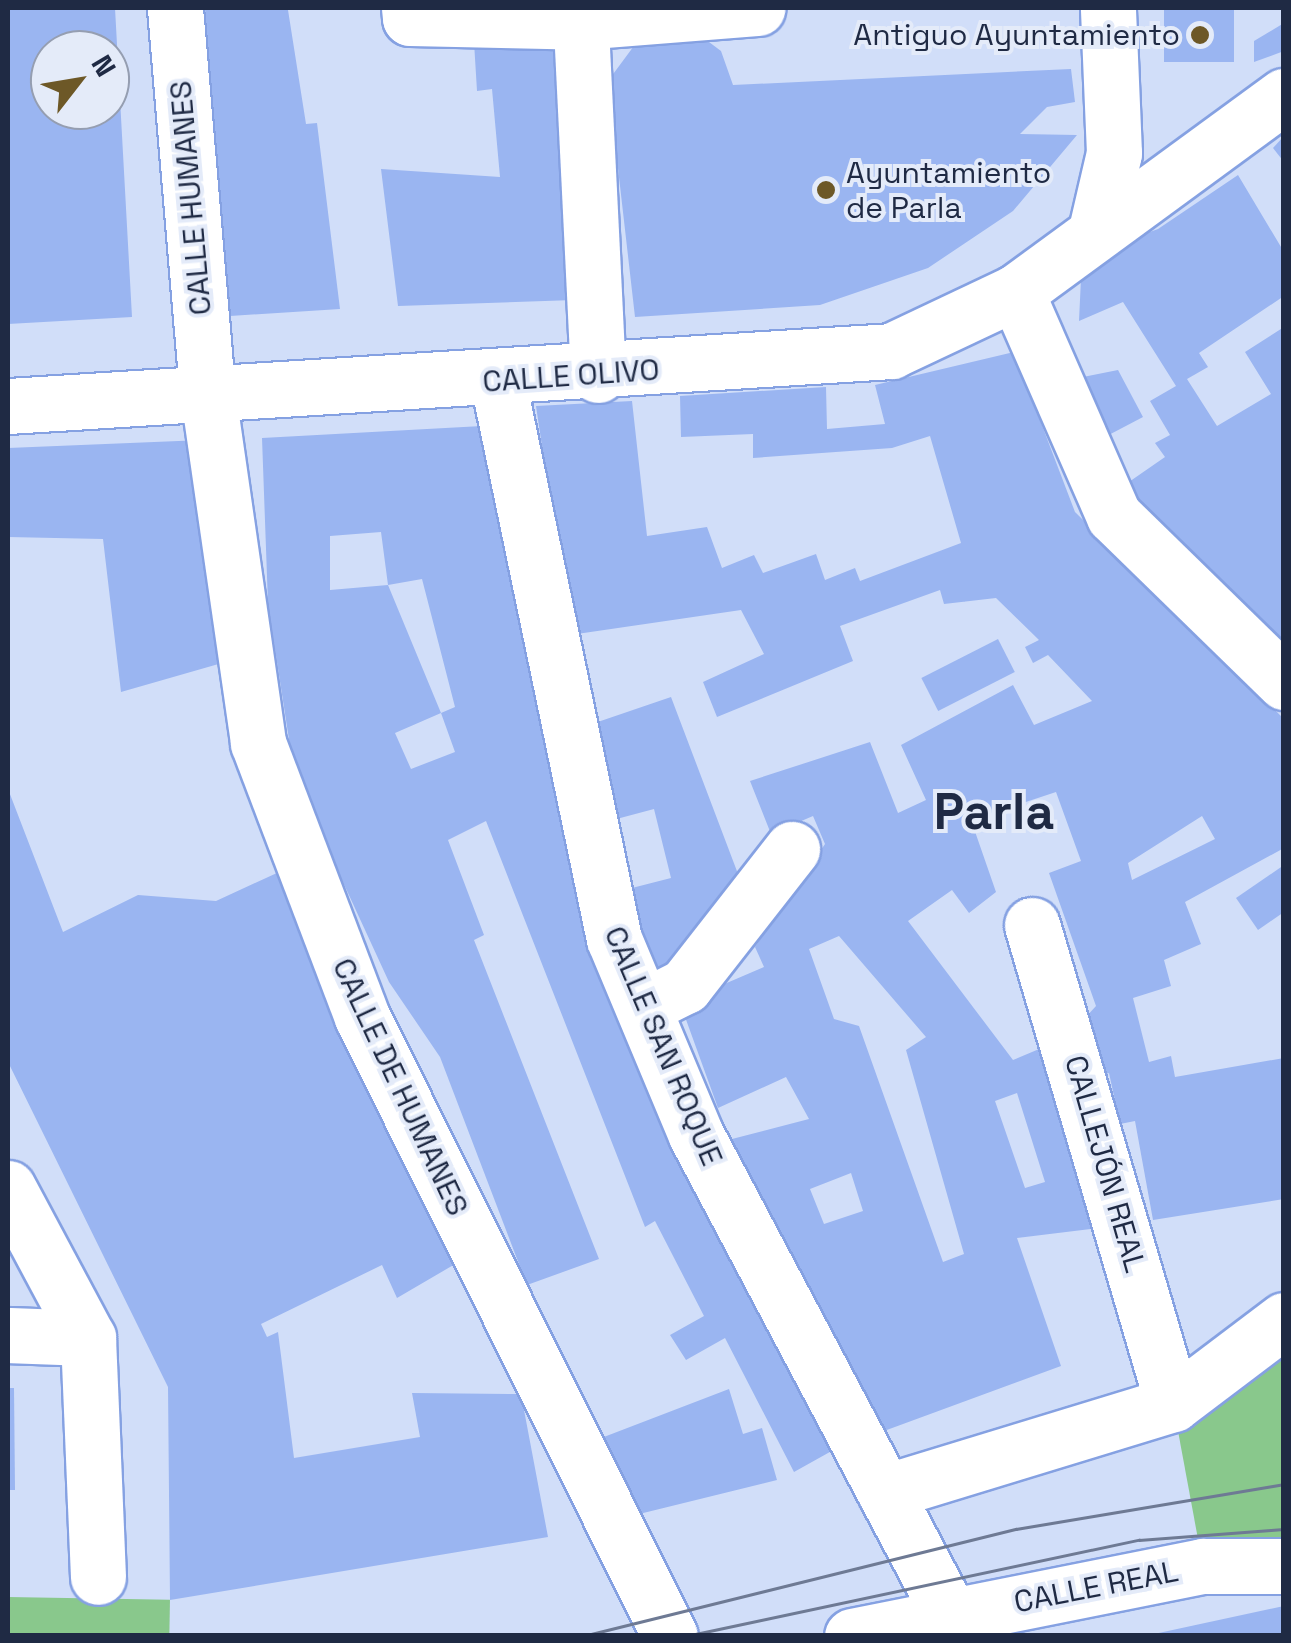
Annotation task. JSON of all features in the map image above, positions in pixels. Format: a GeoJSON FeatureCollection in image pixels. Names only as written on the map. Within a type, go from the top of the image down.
{"type":"FeatureCollection","features":[{"type":"Feature","properties":{"kind":"street","name":"CALLE HUMANES"},"geometry":{"type":"LineString","coordinates":[[175,8],[207,388]]}},
{"type":"Feature","properties":{"kind":"street"},"geometry":{"type":"LineString","coordinates":[[409,8],[410,18],[582,22],[757,8]]}},
{"type":"Feature","properties":{"kind":"street"},"geometry":{"type":"LineString","coordinates":[[1098,226],[1114,152],[1108,8]]}},
{"type":"Feature","properties":{"kind":"street"},"geometry":{"type":"LineString","coordinates":[[582,22],[598,375]]}},
{"type":"Feature","properties":{"kind":"street","name":"CALLE OLIVO"},"geometry":{"type":"LineString","coordinates":[[8,406],[207,388],[498,382],[891,351],[1016,292],[1098,226],[1284,96]]}},
{"type":"Feature","properties":{"kind":"street"},"geometry":{"type":"LineString","coordinates":[[1016,292],[1114,516],[1284,682]]}},
{"type":"Feature","properties":{"kind":"street","name":"CALLE SAN ROQUE"},"geometry":{"type":"LineString","coordinates":[[498,382],[614,939],[696,1135],[956,1625]]}},
{"type":"Feature","properties":{"kind":"street","name":"CALLE DE HUMANES"},"geometry":{"type":"LineString","coordinates":[[207,388],[258,743],[362,1017],[670,1636]]}},
{"type":"Feature","properties":{"kind":"street"},"geometry":{"type":"LineString","coordinates":[[643,1006],[685,986],[792,849]]}},
{"type":"Feature","properties":{"kind":"street","name":"CALLEJÓN REAL"},"geometry":{"type":"LineString","coordinates":[[1032,925],[1173,1404]]}},
{"type":"Feature","properties":{"kind":"street"},"geometry":{"type":"LineString","coordinates":[[8,1188],[88,1338],[98,1577]]}},
{"type":"Feature","properties":{"kind":"street"},"geometry":{"type":"LineString","coordinates":[[885,1492],[1173,1404],[1284,1320]]}},
{"type":"Feature","properties":{"kind":"street"},"geometry":{"type":"LineString","coordinates":[[8,1336],[88,1338]]}},
{"type":"Feature","properties":{"kind":"street","name":"CALLE REAL"},"geometry":{"type":"LineString","coordinates":[[852,1636],[956,1625],[1203,1566],[1284,1566]]}},
{"type":"Feature","properties":{"kind":"green space"},"geometry":{"type":"Polygon","coordinates":[[[1283,1320],[1283,1566],[1203,1566],[1173,1404],[1283,1320]]]}},
{"type":"Feature","properties":{"kind":"green space"},"geometry":{"type":"Polygon","coordinates":[[[8,1597],[170,1600],[169,1636],[8,1636],[8,1597]]]}},
{"type":"Feature","properties":{"kind":"building"},"geometry":{"type":"Polygon","coordinates":[[[8,8],[115,8],[116,30],[30,30],[30,130],[122,130],[132,317],[8,324],[8,8]]]}},
{"type":"Feature","properties":{"kind":"building"},"geometry":{"type":"Polygon","coordinates":[[[205,8],[288,10],[306,124],[317,123],[340,309],[230,316],[222,304],[205,8]]]}},
{"type":"Feature","properties":{"kind":"building","name":"Antiguo Ayuntamiento"},"geometry":{"type":"Polygon","coordinates":[[[1164,8],[1234,8],[1234,62],[1164,62],[1164,8]]]}},
{"type":"Feature","properties":{"kind":"building"},"geometry":{"type":"Polygon","coordinates":[[[1284,23],[1284,51],[1254,62],[1254,41],[1284,23]]]}},
{"type":"Feature","properties":{"kind":"building","name":"Ayuntamiento de Parla"},"geometry":{"type":"Polygon","coordinates":[[[642,35],[701,36],[721,51],[733,85],[1071,69],[1075,102],[1047,107],[1020,134],[1077,135],[1013,211],[928,268],[820,305],[635,317],[608,81],[642,35]]]}},
{"type":"Feature","properties":{"kind":"building"},"geometry":{"type":"Polygon","coordinates":[[[552,40],[574,300],[398,306],[381,169],[500,177],[492,89],[477,91],[474,42],[552,40]]]}},
{"type":"Feature","properties":{"kind":"building"},"geometry":{"type":"Polygon","coordinates":[[[1284,136],[1284,162],[1273,148],[1284,136]]]}},
{"type":"Feature","properties":{"kind":"building"},"geometry":{"type":"Polygon","coordinates":[[[1238,175],[1284,252],[1284,296],[1199,353],[1208,367],[1187,379],[1217,426],[1271,394],[1245,352],[1284,327],[1284,652],[1151,521],[1126,484],[1165,457],[1155,443],[1170,435],[1150,401],[1176,386],[1123,302],[1079,321],[1082,257],[1158,229],[1238,175]]]}},
{"type":"Feature","properties":{"kind":"building"},"geometry":{"type":"Polygon","coordinates":[[[1014,352],[1075,512],[1284,719],[1284,848],[1185,902],[1201,944],[1164,960],[1171,986],[1133,998],[1149,1062],[1171,1056],[1175,1077],[1284,1058],[1284,1199],[1153,1220],[1135,1121],[1120,1124],[1109,1073],[1099,1077],[1085,1018],[1096,1006],[1049,873],[1081,861],[1056,792],[971,820],[996,892],[969,913],[952,890],[908,921],[1013,1060],[1051,1044],[1107,1227],[1017,1238],[1061,1366],[884,1431],[732,1139],[809,1119],[786,1077],[718,1108],[680,1003],[764,967],[755,947],[825,844],[813,816],[771,834],[750,781],[870,742],[898,813],[926,800],[901,745],[1013,685],[1034,725],[1092,701],[1048,655],[1033,663],[1025,647],[1039,640],[996,598],[944,604],[940,590],[840,626],[853,661],[717,717],[703,682],[764,654],[741,610],[570,635],[536,406],[632,401],[647,536],[707,527],[722,568],[754,555],[763,573],[816,554],[825,580],[855,568],[860,581],[961,543],[930,436],[892,448],[753,458],[753,434],[681,437],[680,396],[826,387],[827,429],[885,424],[875,385],[1014,352]],[[1202,816],[1128,863],[1132,880],[1215,839],[1202,816]],[[839,936],[809,949],[834,1019],[859,1026],[943,1262],[964,1254],[906,1050],[926,1037],[839,936]],[[1017,1093],[995,1101],[1025,1188],[1045,1182],[1017,1093]],[[851,1173],[810,1189],[824,1224],[863,1211],[851,1173]]]}},
{"type":"Feature","properties":{"kind":"building"},"geometry":{"type":"Polygon","coordinates":[[[1118,370],[1143,417],[1103,438],[1078,378],[1118,370]]]}},
{"type":"Feature","properties":{"kind":"building"},"geometry":{"type":"Polygon","coordinates":[[[482,426],[534,685],[837,1448],[794,1472],[725,1338],[686,1360],[670,1335],[704,1316],[655,1221],[645,1227],[486,821],[448,840],[484,935],[474,940],[599,1259],[527,1285],[440,1057],[389,982],[295,778],[268,604],[262,438],[482,426]],[[381,532],[330,536],[330,590],[388,585],[381,532]],[[422,579],[388,585],[441,713],[455,707],[422,579]],[[441,713],[395,733],[411,769],[455,752],[441,713]]]}},
{"type":"Feature","properties":{"kind":"building"},"geometry":{"type":"Polygon","coordinates":[[[203,440],[222,663],[121,692],[103,539],[8,537],[8,448],[203,440]]]}},
{"type":"Feature","properties":{"kind":"building"},"geometry":{"type":"Polygon","coordinates":[[[998,639],[1015,672],[938,711],[921,678],[998,639]]]}},
{"type":"Feature","properties":{"kind":"building"},"geometry":{"type":"Polygon","coordinates":[[[671,697],[746,895],[657,975],[628,889],[671,878],[654,809],[609,821],[586,726],[671,697]]]}},
{"type":"Feature","properties":{"kind":"building"},"geometry":{"type":"Polygon","coordinates":[[[8,789],[63,932],[138,895],[216,901],[290,867],[462,1260],[397,1298],[382,1265],[261,1324],[267,1337],[278,1332],[294,1458],[420,1437],[412,1393],[521,1394],[548,1537],[170,1600],[168,1387],[8,1062],[8,789]]]}},
{"type":"Feature","properties":{"kind":"building"},"geometry":{"type":"Polygon","coordinates":[[[1284,865],[1284,912],[1258,930],[1236,898],[1284,865]]]}},
{"type":"Feature","properties":{"kind":"building"},"geometry":{"type":"Polygon","coordinates":[[[8,1388],[14,1388],[15,1490],[8,1490],[8,1388]]]}},
{"type":"Feature","properties":{"kind":"building"},"geometry":{"type":"Polygon","coordinates":[[[729,1389],[743,1434],[762,1428],[777,1480],[627,1517],[596,1440],[729,1389]]]}},
{"type":"Feature","properties":{"kind":"building"},"geometry":{"type":"Polygon","coordinates":[[[1284,1606],[1284,1636],[1154,1634],[1284,1606]]]}},
{"type":"Feature","properties":{"kind":"tram line"},"geometry":{"type":"LineString","coordinates":[[583,1636],[1016,1529],[1284,1484]]}},
{"type":"Feature","properties":{"kind":"tram line"},"geometry":{"type":"LineString","coordinates":[[686,1636],[1139,1540],[1284,1529]]}},
{"type":"Feature","properties":{"kind":"place","name":"Antiguo Ayuntamiento"},"geometry":{"type":"Point","coordinates":[1200,35]}},
{"type":"Feature","properties":{"kind":"place","name":"Ayuntamiento de Parla"},"geometry":{"type":"Point","coordinates":[826,190]}},
{"type":"Feature","properties":{"kind":"district","name":"Parla"},"geometry":{"type":"Point","coordinates":[994,813]}}]}
